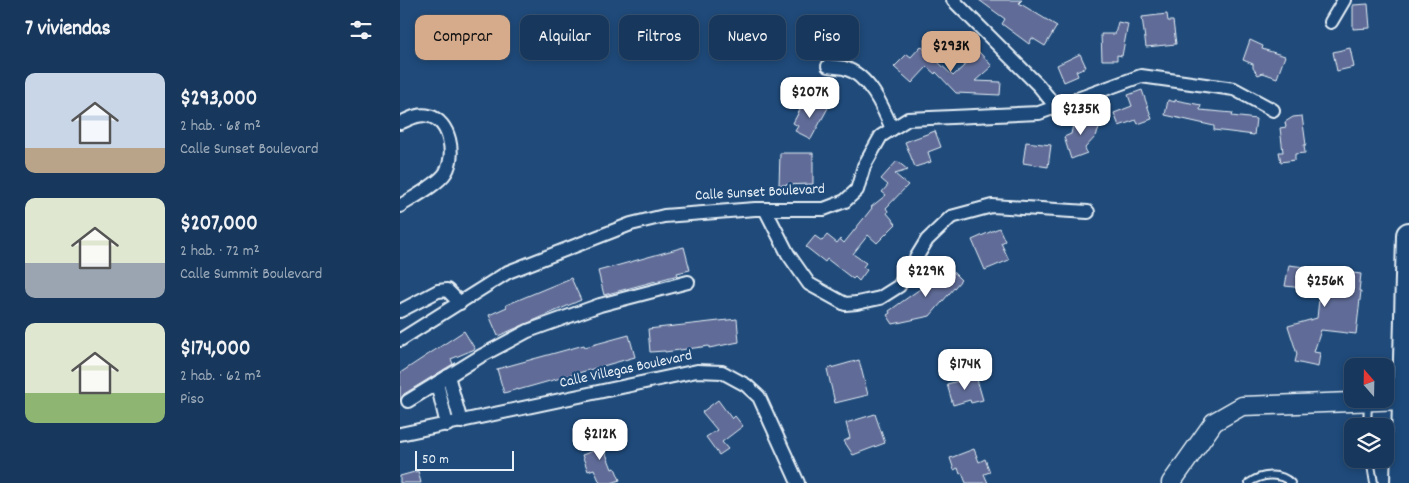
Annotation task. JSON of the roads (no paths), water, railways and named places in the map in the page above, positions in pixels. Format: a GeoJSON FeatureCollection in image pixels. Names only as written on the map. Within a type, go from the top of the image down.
{"type":"FeatureCollection","features":[{"type":"Feature","properties":{"kind":"highway"},"geometry":{"type":"LineString","coordinates":[[1403,483],[1407,400],[1409,235]]}},
{"type":"Feature","properties":{"kind":"street"},"geometry":{"type":"LineString","coordinates":[[953,0],[1039,86],[1056,107]]}},
{"type":"Feature","properties":{"kind":"street"},"geometry":{"type":"LineString","coordinates":[[1331,22],[1344,0]]}},
{"type":"Feature","properties":{"kind":"street"},"geometry":{"type":"LineString","coordinates":[[828,66],[846,69],[865,82],[881,102],[892,129]]}},
{"type":"Feature","properties":{"kind":"street","name":"Calle Sunset Boulevard"},"geometry":{"type":"LineString","coordinates":[[400,340],[508,272],[631,224],[664,216],[765,209],[824,209],[845,201],[857,190],[864,166],[881,136],[908,119],[1039,114],[1141,76],[1234,88],[1272,110]]}},
{"type":"Feature","properties":{"kind":"street"},"geometry":{"type":"LineString","coordinates":[[400,123],[417,116],[428,115],[435,118],[444,126],[451,152],[446,172],[438,180],[400,206]]}},
{"type":"Feature","properties":{"kind":"street"},"geometry":{"type":"LineString","coordinates":[[765,209],[788,254],[809,284],[845,304],[880,298],[899,286],[927,240],[950,217],[992,206],[1088,212]]}},
{"type":"Feature","properties":{"kind":"street"},"geometry":{"type":"LineString","coordinates":[[408,401],[481,356],[528,332],[600,305],[688,282]]}},
{"type":"Feature","properties":{"kind":"street"},"geometry":{"type":"LineString","coordinates":[[400,311],[438,290],[447,290],[460,303]]}},
{"type":"Feature","properties":{"kind":"street","name":"Calle Villegas Boulevard"},"geometry":{"type":"LineString","coordinates":[[400,434],[697,371],[722,372],[746,385],[759,397],[798,483]]}},
{"type":"Feature","properties":{"kind":"street"},"geometry":{"type":"LineString","coordinates":[[448,376],[461,422]]}},
{"type":"Feature","properties":{"kind":"street"},"geometry":{"type":"LineString","coordinates":[[437,383],[447,425]]}},
{"type":"Feature","properties":{"kind":"street"},"geometry":{"type":"LineString","coordinates":[[1394,400],[1407,400]]}},
{"type":"Feature","properties":{"kind":"street"},"geometry":{"type":"LineString","coordinates":[[1171,483],[1214,422],[1242,406],[1344,402]]}},
{"type":"Feature","properties":{"kind":"lane"},"geometry":{"type":"LineString","coordinates":[[1372,468],[1374,483]]}},
{"type":"Feature","properties":{"kind":"lane"},"geometry":{"type":"LineString","coordinates":[[1249,483],[1266,475],[1286,478],[1291,483]]}}]}
